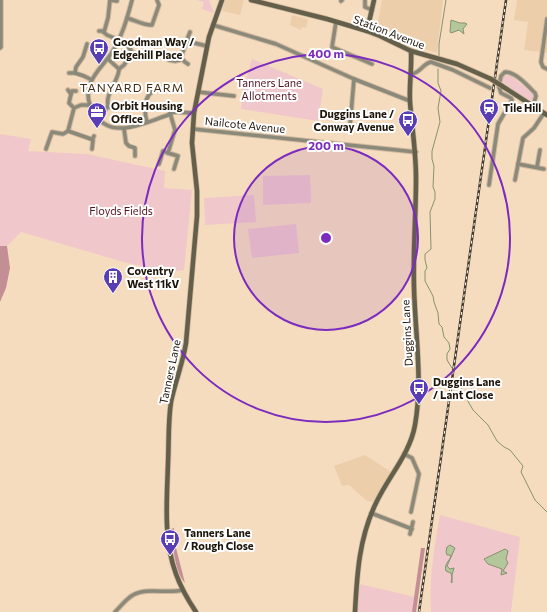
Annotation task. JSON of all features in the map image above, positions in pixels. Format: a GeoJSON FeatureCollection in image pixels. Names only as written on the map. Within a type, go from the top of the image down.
{"type":"FeatureCollection","features":[{"type":"Feature","properties":{"kind":"street"},"geometry":{"type":"LineString","coordinates":[[0,48],[1,0]]}},
{"type":"Feature","properties":{"kind":"street"},"geometry":{"type":"LineString","coordinates":[[104,32],[108,18],[110,0],[117,1]]}},
{"type":"Feature","properties":{"kind":"street"},"geometry":{"type":"LineString","coordinates":[[132,0],[119,40],[108,59],[92,80],[88,94],[90,105],[96,116],[107,125],[124,129],[170,113],[194,113]]}},
{"type":"Feature","properties":{"kind":"street"},"geometry":{"type":"LineString","coordinates":[[127,18],[147,25],[152,25],[159,5],[157,0]]}},
{"type":"Feature","properties":{"kind":"street","name":"Tanners Lane"},"geometry":{"type":"LineString","coordinates":[[217,14],[218,0]]}},
{"type":"Feature","properties":{"kind":"street","name":"Tanners Lane"},"geometry":{"type":"LineString","coordinates":[[196,612],[183,590],[173,564],[169,540],[166,504],[170,409],[186,343],[197,216],[197,191],[192,154],[194,113],[213,25],[222,0]]}},
{"type":"Feature","properties":{"kind":"street","name":"Station Avenue"},"geometry":{"type":"LineString","coordinates":[[252,0],[367,31],[419,54],[457,64],[491,79],[545,114]]}},
{"type":"Feature","properties":{"kind":"street"},"geometry":{"type":"LineString","coordinates":[[366,0],[365,7],[372,10]]}},
{"type":"Feature","properties":{"kind":"street"},"geometry":{"type":"LineString","coordinates":[[367,31],[374,0]]}},
{"type":"Feature","properties":{"kind":"street"},"geometry":{"type":"LineString","coordinates":[[547,20],[541,62],[543,67],[547,69]]}},
{"type":"Feature","properties":{"kind":"street"},"geometry":{"type":"LineString","coordinates":[[336,22],[332,47],[372,64]]}},
{"type":"Feature","properties":{"kind":"street"},"geometry":{"type":"LineString","coordinates":[[213,25],[276,44],[354,79],[410,101]]}},
{"type":"Feature","properties":{"kind":"street"},"geometry":{"type":"LineString","coordinates":[[99,31],[119,40]]}},
{"type":"Feature","properties":{"kind":"street"},"geometry":{"type":"LineString","coordinates":[[190,32],[188,37],[190,42]]}},
{"type":"Feature","properties":{"kind":"street"},"geometry":{"type":"LineString","coordinates":[[190,42],[208,46]]}},
{"type":"Feature","properties":{"kind":"street"},"geometry":{"type":"LineString","coordinates":[[169,60],[177,61],[181,58],[185,46],[190,42]]}},
{"type":"Feature","properties":{"kind":"street"},"geometry":{"type":"LineString","coordinates":[[119,69],[124,66],[131,54],[131,50],[126,45]]}},
{"type":"Feature","properties":{"kind":"street"},"geometry":{"type":"LineString","coordinates":[[75,73],[76,67],[83,57],[86,46],[91,50]]}},
{"type":"Feature","properties":{"kind":"street","name":"Duggins Lane"},"geometry":{"type":"LineString","coordinates":[[355,612],[357,575],[362,540],[371,513],[384,486],[404,454],[414,433],[418,403],[414,286],[416,152],[410,101],[412,74],[411,51]]}},
{"type":"Feature","properties":{"kind":"street"},"geometry":{"type":"LineString","coordinates":[[131,54],[133,52],[137,53]]}},
{"type":"Feature","properties":{"kind":"street"},"geometry":{"type":"LineString","coordinates":[[412,64],[419,54]]}},
{"type":"Feature","properties":{"kind":"street"},"geometry":{"type":"LineString","coordinates":[[181,58],[188,64]]}},
{"type":"Feature","properties":{"kind":"street"},"geometry":{"type":"LineString","coordinates":[[108,59],[119,69]]}},
{"type":"Feature","properties":{"kind":"street","name":"Station Avenue"},"geometry":{"type":"LineString","coordinates":[[412,74],[419,72],[425,64],[431,62],[453,70],[490,88]]}},
{"type":"Feature","properties":{"kind":"street"},"geometry":{"type":"LineString","coordinates":[[104,112],[108,106],[111,89],[118,79],[119,69]]}},
{"type":"Feature","properties":{"kind":"street"},"geometry":{"type":"LineString","coordinates":[[489,185],[498,124],[512,100],[501,93],[501,76],[505,72],[509,72],[521,80],[535,93],[536,99],[533,106]]}},
{"type":"Feature","properties":{"kind":"street"},"geometry":{"type":"LineString","coordinates":[[69,73],[75,73],[92,80]]}},
{"type":"Feature","properties":{"kind":"street"},"geometry":{"type":"LineString","coordinates":[[350,126],[354,79]]}},
{"type":"Feature","properties":{"kind":"street"},"geometry":{"type":"LineString","coordinates":[[147,122],[144,109],[150,93],[163,88],[177,90],[176,96]]}},
{"type":"Feature","properties":{"kind":"street"},"geometry":{"type":"LineString","coordinates":[[74,108],[69,103],[70,92],[76,91]]}},
{"type":"Feature","properties":{"kind":"street"},"geometry":{"type":"LineString","coordinates":[[198,92],[234,96]]}},
{"type":"Feature","properties":{"kind":"street"},"geometry":{"type":"LineString","coordinates":[[74,108],[81,105],[90,105]]}},
{"type":"Feature","properties":{"kind":"street"},"geometry":{"type":"LineString","coordinates":[[108,106],[114,109]]}},
{"type":"Feature","properties":{"kind":"street"},"geometry":{"type":"LineString","coordinates":[[68,131],[74,108]]}},
{"type":"Feature","properties":{"kind":"street"},"geometry":{"type":"LineString","coordinates":[[168,153],[175,130],[170,113]]}},
{"type":"Feature","properties":{"kind":"street"},"geometry":{"type":"LineString","coordinates":[[515,180],[523,138],[545,114]]}},
{"type":"Feature","properties":{"kind":"street"},"geometry":{"type":"LineString","coordinates":[[124,129],[126,143],[129,146],[136,145],[136,156]]}},
{"type":"Feature","properties":{"kind":"street","name":"Nailcote Avenue"},"geometry":{"type":"LineString","coordinates":[[193,129],[416,152]]}},
{"type":"Feature","properties":{"kind":"street"},"geometry":{"type":"LineString","coordinates":[[46,149],[52,132],[63,134],[68,131],[93,137],[92,149]]}},
{"type":"Feature","properties":{"kind":"street"},"geometry":{"type":"LineString","coordinates":[[536,167],[540,150]]}},
{"type":"Feature","properties":{"kind":"street"},"geometry":{"type":"LineString","coordinates":[[160,164],[163,151],[178,156],[174,169]]}},
{"type":"Feature","properties":{"kind":"street"},"geometry":{"type":"LineString","coordinates":[[518,164],[544,169]]}},
{"type":"Feature","properties":{"kind":"street"},"geometry":{"type":"LineString","coordinates":[[404,454],[412,458],[419,474],[411,511],[407,508]]}},
{"type":"Feature","properties":{"kind":"street"},"geometry":{"type":"LineString","coordinates":[[371,513],[412,529]]}},
{"type":"Feature","properties":{"kind":"street"},"geometry":{"type":"LineString","coordinates":[[410,534],[413,522]]}},
{"type":"Feature","properties":{"kind":"street"},"geometry":{"type":"LineString","coordinates":[[115,612],[134,594],[141,592],[176,592],[183,590]]}},
{"type":"Feature","properties":{"kind":"shaded area"},"geometry":{"type":"Polygon","coordinates":[[[225,0],[244,0],[240,15],[222,11],[225,0]]]}},
{"type":"Feature","properties":{"kind":"shaded area"},"geometry":{"type":"Polygon","coordinates":[[[382,0],[443,0],[437,53],[415,46],[377,28],[382,0]]]}},
{"type":"Feature","properties":{"kind":"shaded area"},"geometry":{"type":"Polygon","coordinates":[[[517,0],[547,0],[547,53],[524,50],[528,22],[514,20],[517,0]]]}},
{"type":"Feature","properties":{"kind":"shaded area"},"geometry":{"type":"Polygon","coordinates":[[[292,15],[308,19],[306,28],[302,27],[301,30],[290,25],[292,15]]]}},
{"type":"Feature","properties":{"kind":"shaded area"},"geometry":{"type":"Polygon","coordinates":[[[451,20],[467,24],[463,29],[464,34],[459,30],[450,32],[451,20]]]}},
{"type":"Feature","properties":{"kind":"shaded area"},"geometry":{"type":"Polygon","coordinates":[[[0,246],[7,246],[10,268],[6,288],[0,302],[0,246]]]}},
{"type":"Feature","properties":{"kind":"shaded area"},"geometry":{"type":"Polygon","coordinates":[[[365,455],[391,472],[374,502],[367,501],[349,485],[342,486],[334,466],[365,455]]]}},
{"type":"Feature","properties":{"kind":"shaded area"},"geometry":{"type":"Polygon","coordinates":[[[174,528],[176,548],[185,583],[178,572],[176,565],[171,529],[174,528]]]}},
{"type":"Feature","properties":{"kind":"shaded area"},"geometry":{"type":"Polygon","coordinates":[[[450,545],[455,548],[451,557],[450,555],[447,555],[446,552],[447,547],[450,545]]]}},
{"type":"Feature","properties":{"kind":"shaded area"},"geometry":{"type":"Polygon","coordinates":[[[421,548],[425,548],[416,612],[412,612],[421,548]]]}},
{"type":"Feature","properties":{"kind":"shaded area"},"geometry":{"type":"Polygon","coordinates":[[[505,549],[508,551],[506,559],[508,563],[503,571],[507,573],[501,575],[502,569],[488,564],[484,559],[505,549]]]}},
{"type":"Feature","properties":{"kind":"shaded area"},"geometry":{"type":"Polygon","coordinates":[[[451,557],[447,566],[450,569],[454,568],[452,578],[451,573],[446,571],[447,564],[451,557]]]}},
{"type":"Feature","properties":{"kind":"green space"},"geometry":{"type":"Polygon","coordinates":[[[196,0],[209,0],[214,13],[202,9],[204,2],[196,0]]]}},
{"type":"Feature","properties":{"kind":"green space","name":"Tanners Lane Allotments"},"geometry":{"type":"Polygon","coordinates":[[[252,59],[323,89],[318,121],[241,109],[243,85],[246,81],[252,59]]]}},
{"type":"Feature","properties":{"kind":"green space"},"geometry":{"type":"Polygon","coordinates":[[[507,75],[511,76],[532,93],[534,100],[528,100],[502,82],[503,77],[507,75]]]}},
{"type":"Feature","properties":{"kind":"green space","name":"Floyds Fields"},"geometry":{"type":"Polygon","coordinates":[[[0,134],[31,139],[28,151],[87,154],[165,171],[164,188],[192,190],[184,270],[170,272],[127,263],[21,232],[7,246],[0,246],[0,134]]]}},
{"type":"Feature","properties":{"kind":"green space"},"geometry":{"type":"Polygon","coordinates":[[[310,175],[311,203],[263,205],[263,176],[310,175]]]}},
{"type":"Feature","properties":{"kind":"green space"},"geometry":{"type":"Polygon","coordinates":[[[254,195],[256,222],[205,225],[204,198],[254,195]]]}},
{"type":"Feature","properties":{"kind":"green space"},"geometry":{"type":"Polygon","coordinates":[[[296,224],[299,253],[252,258],[248,229],[296,224]]]}},
{"type":"Feature","properties":{"kind":"green space"},"geometry":{"type":"Polygon","coordinates":[[[440,515],[520,537],[511,612],[431,612],[432,564],[440,515]]]}},
{"type":"Feature","properties":{"kind":"green space"},"geometry":{"type":"Polygon","coordinates":[[[360,584],[415,597],[412,612],[357,612],[360,584]]]}},
{"type":"Feature","properties":{"kind":"waterway"},"geometry":{"type":"LineString","coordinates":[[439,56],[439,44],[446,0]]}},
{"type":"Feature","properties":{"kind":"waterway"},"geometry":{"type":"LineString","coordinates":[[438,69],[438,83],[441,91],[438,108],[440,122],[432,151],[434,166],[433,187],[435,199],[430,212],[431,249],[425,254],[427,268],[425,271],[425,281],[433,296],[438,313],[439,324],[442,327],[444,337],[449,343],[450,349],[447,354],[447,360],[452,368]]}},
{"type":"Feature","properties":{"kind":"waterway"},"geometry":{"type":"LineString","coordinates":[[459,378],[462,391],[473,410],[488,425],[497,441],[510,450],[523,466],[521,472],[535,500],[547,512]]}},
{"type":"Feature","properties":{"kind":"railway"},"geometry":{"type":"LineString","coordinates":[[419,612],[506,0]]}},
{"type":"Feature","properties":{"kind":"place","name":"Goodman Way / Edgehill Place"},"geometry":{"type":"Point","coordinates":[99,65]}},
{"type":"Feature","properties":{"kind":"place","name":"Tile Hill"},"geometry":{"type":"Point","coordinates":[489,125]}},
{"type":"Feature","properties":{"kind":"place","name":"Orbit Housing Office"},"geometry":{"type":"Point","coordinates":[97,129]}},
{"type":"Feature","properties":{"kind":"place","name":"Duggins Lane / Conway Avenue"},"geometry":{"type":"Point","coordinates":[408,137]}},
{"type":"Feature","properties":{"kind":"place","name":"Coventry West 11kV"},"geometry":{"type":"Point","coordinates":[113,294]}},
{"type":"Feature","properties":{"kind":"place","name":"Duggins Lane / Lant Close"},"geometry":{"type":"Point","coordinates":[419,405]}},
{"type":"Feature","properties":{"kind":"place","name":"Tanners Lane / Rough Close"},"geometry":{"type":"Point","coordinates":[170,556]}},
{"type":"Feature","properties":{"kind":"district","name":"TANYARD FARM"},"geometry":{"type":"Point","coordinates":[132,88]}}]}
